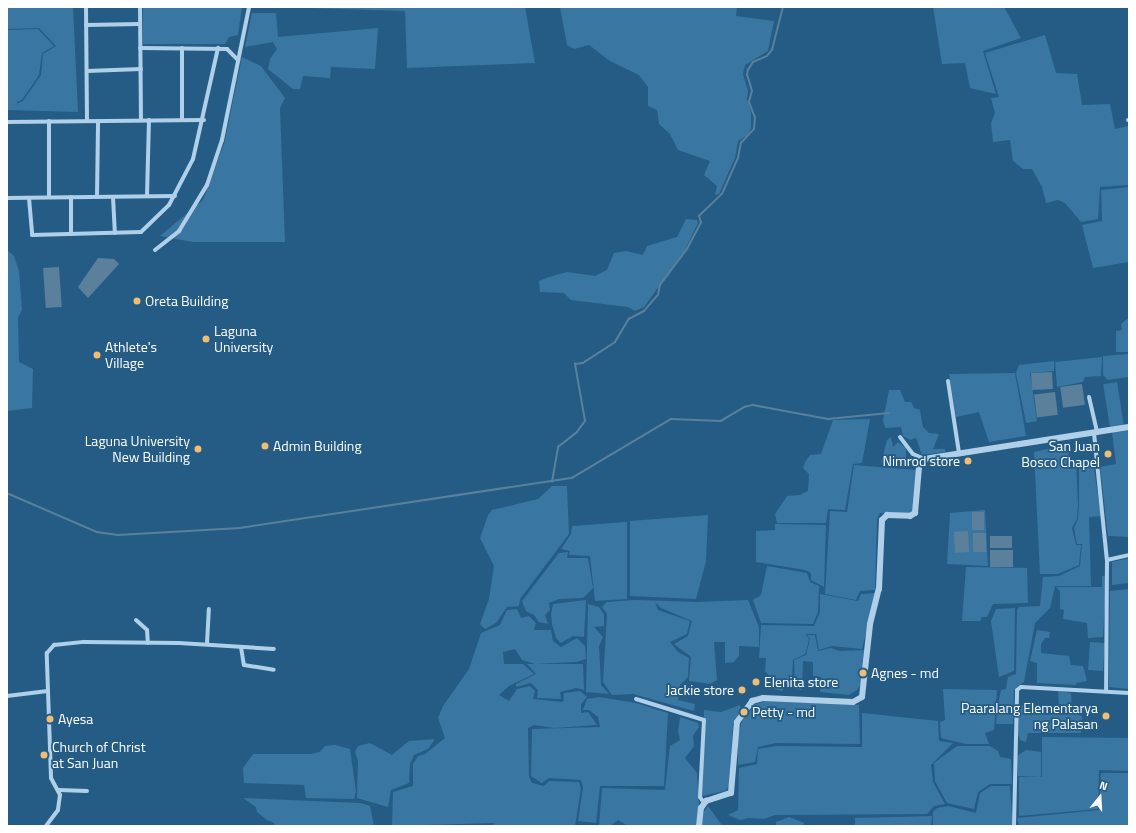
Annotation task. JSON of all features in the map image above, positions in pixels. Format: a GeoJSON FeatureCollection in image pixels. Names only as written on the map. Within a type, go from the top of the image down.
{"type":"FeatureCollection","features":[{"type":"Feature","properties":{"kind":"street"},"geometry":{"type":"LineString","coordinates":[[86,7],[87,120]]}},
{"type":"Feature","properties":{"kind":"street"},"geometry":{"type":"LineString","coordinates":[[140,7],[141,120]]}},
{"type":"Feature","properties":{"kind":"street"},"geometry":{"type":"LineString","coordinates":[[155,250],[179,231],[207,185],[222,140],[249,7]]}},
{"type":"Feature","properties":{"kind":"street"},"geometry":{"type":"LineString","coordinates":[[86,26],[140,24]]}},
{"type":"Feature","properties":{"kind":"street"},"geometry":{"type":"LineString","coordinates":[[140,48],[227,49],[238,60]]}},
{"type":"Feature","properties":{"kind":"street"},"geometry":{"type":"LineString","coordinates":[[182,48],[182,120]]}},
{"type":"Feature","properties":{"kind":"street"},"geometry":{"type":"LineString","coordinates":[[29,198],[32,235],[141,232],[169,205],[193,159],[204,120],[218,48]]}},
{"type":"Feature","properties":{"kind":"street"},"geometry":{"type":"LineString","coordinates":[[87,71],[141,69]]}},
{"type":"Feature","properties":{"kind":"street"},"geometry":{"type":"LineString","coordinates":[[147,196],[149,120]]}},
{"type":"Feature","properties":{"kind":"street"},"geometry":{"type":"LineString","coordinates":[[7,122],[204,120]]}},
{"type":"Feature","properties":{"kind":"street"},"geometry":{"type":"LineString","coordinates":[[49,121],[49,197]]}},
{"type":"Feature","properties":{"kind":"street"},"geometry":{"type":"LineString","coordinates":[[97,197],[98,121]]}},
{"type":"Feature","properties":{"kind":"street"},"geometry":{"type":"LineString","coordinates":[[7,198],[175,196]]}},
{"type":"Feature","properties":{"kind":"street"},"geometry":{"type":"LineString","coordinates":[[71,197],[71,234]]}},
{"type":"Feature","properties":{"kind":"street"},"geometry":{"type":"LineString","coordinates":[[113,197],[115,233]]}},
{"type":"Feature","properties":{"kind":"street"},"geometry":{"type":"LineString","coordinates":[[948,381],[959,453]]}},
{"type":"Feature","properties":{"kind":"street"},"geometry":{"type":"LineString","coordinates":[[1089,397],[1096,433],[1107,560],[1106,691]]}},
{"type":"Feature","properties":{"kind":"street"},"geometry":{"type":"LineString","coordinates":[[900,437],[913,454],[924,459],[1096,433],[1129,426]]}},
{"type":"Feature","properties":{"kind":"street"},"geometry":{"type":"LineString","coordinates":[[704,803],[730,794],[737,722],[752,701],[762,698],[853,702],[862,697],[870,624],[879,589],[882,520],[886,515],[910,516],[915,513],[919,467],[924,459]]}},
{"type":"Feature","properties":{"kind":"street"},"geometry":{"type":"LineString","coordinates":[[1107,560],[1129,554]]}},
{"type":"Feature","properties":{"kind":"street"},"geometry":{"type":"LineString","coordinates":[[207,644],[209,609]]}},
{"type":"Feature","properties":{"kind":"street"},"geometry":{"type":"LineString","coordinates":[[136,620],[147,630],[148,643]]}},
{"type":"Feature","properties":{"kind":"street"},"geometry":{"type":"LineString","coordinates":[[46,826],[58,810],[59,790],[51,778],[48,691],[47,653],[54,645],[84,642],[207,644],[274,649]]}},
{"type":"Feature","properties":{"kind":"street"},"geometry":{"type":"LineString","coordinates":[[241,647],[244,665],[274,670]]}},
{"type":"Feature","properties":{"kind":"street"},"geometry":{"type":"LineString","coordinates":[[1014,826],[1017,690],[1021,687],[1129,693]]}},
{"type":"Feature","properties":{"kind":"street"},"geometry":{"type":"LineString","coordinates":[[7,696],[48,691]]}},
{"type":"Feature","properties":{"kind":"street"},"geometry":{"type":"LineString","coordinates":[[636,699],[704,720],[700,797],[704,803],[699,826]]}},
{"type":"Feature","properties":{"kind":"street"},"geometry":{"type":"LineString","coordinates":[[59,790],[86,791]]}},
{"type":"Feature","properties":{"kind":"shaded area"},"geometry":{"type":"Polygon","coordinates":[[[7,7],[73,7],[78,112],[7,110],[7,30],[38,29],[54,46],[42,53],[39,75],[22,100],[17,102],[17,106],[18,103],[23,101],[41,75],[43,54],[56,46],[39,28],[7,29],[7,7]]]}},
{"type":"Feature","properties":{"kind":"shaded area"},"geometry":{"type":"Polygon","coordinates":[[[143,7],[242,7],[238,35],[229,37],[225,44],[143,44],[143,7]]]}},
{"type":"Feature","properties":{"kind":"shaded area"},"geometry":{"type":"Polygon","coordinates":[[[277,7],[525,7],[535,63],[407,68],[405,11],[277,7]]]}},
{"type":"Feature","properties":{"kind":"shaded area"},"geometry":{"type":"Polygon","coordinates":[[[560,7],[737,7],[736,16],[774,21],[768,51],[745,65],[743,74],[748,91],[747,99],[751,112],[751,128],[748,135],[738,141],[735,158],[719,194],[715,195],[717,186],[704,175],[710,161],[678,150],[670,134],[659,124],[657,110],[648,106],[648,87],[639,75],[610,61],[589,45],[574,49],[567,45],[560,7]]]}},
{"type":"Feature","properties":{"kind":"shaded area"},"geometry":{"type":"Polygon","coordinates":[[[933,7],[1004,7],[1021,38],[983,51],[996,94],[970,88],[965,63],[942,64],[933,7]]]}},
{"type":"Feature","properties":{"kind":"shaded area"},"geometry":{"type":"Polygon","coordinates":[[[252,13],[276,13],[278,37],[378,28],[375,69],[331,67],[330,78],[303,76],[300,89],[293,89],[268,69],[270,59],[277,49],[273,42],[245,47],[252,13]]]}},
{"type":"Feature","properties":{"kind":"shaded area"},"geometry":{"type":"Polygon","coordinates":[[[1045,35],[1056,73],[1077,74],[1082,105],[1110,104],[1115,129],[1128,126],[1129,185],[1100,187],[1098,219],[1081,222],[1065,203],[1058,200],[1046,203],[1042,187],[1032,169],[1023,169],[1013,161],[1010,140],[993,142],[991,123],[995,113],[991,98],[999,97],[985,53],[1045,35]]]}},
{"type":"Feature","properties":{"kind":"shaded area"},"geometry":{"type":"Polygon","coordinates":[[[242,57],[261,66],[285,98],[280,108],[285,242],[193,242],[160,236],[203,200],[224,144],[242,57]]]}},
{"type":"Feature","properties":{"kind":"shaded area"},"geometry":{"type":"Polygon","coordinates":[[[1129,187],[1129,262],[1093,268],[1082,225],[1102,221],[1101,190],[1129,187]]]}},
{"type":"Feature","properties":{"kind":"shaded area"},"geometry":{"type":"Polygon","coordinates":[[[686,219],[697,220],[698,223],[685,250],[644,307],[635,311],[628,307],[571,300],[564,293],[540,292],[539,281],[549,277],[567,272],[595,276],[607,270],[614,253],[626,251],[643,255],[647,246],[677,237],[686,219]]]}},
{"type":"Feature","properties":{"kind":"shaded area"},"geometry":{"type":"Polygon","coordinates":[[[7,250],[14,256],[19,271],[22,310],[18,317],[19,362],[33,369],[32,408],[7,411],[7,250]]]}},
{"type":"Feature","properties":{"kind":"shaded area"},"geometry":{"type":"Polygon","coordinates":[[[98,258],[114,259],[119,264],[88,298],[78,287],[98,258]]]}},
{"type":"Feature","properties":{"kind":"shaded area"},"geometry":{"type":"Polygon","coordinates":[[[59,267],[62,307],[46,308],[43,268],[59,267]]]}},
{"type":"Feature","properties":{"kind":"shaded area"},"geometry":{"type":"Polygon","coordinates":[[[1129,319],[1129,352],[1116,352],[1116,331],[1122,330],[1121,324],[1129,319]]]}},
{"type":"Feature","properties":{"kind":"shaded area"},"geometry":{"type":"Polygon","coordinates":[[[1129,354],[1129,377],[1108,380],[1103,375],[1103,356],[1129,354]]]}},
{"type":"Feature","properties":{"kind":"shaded area"},"geometry":{"type":"Polygon","coordinates":[[[1102,357],[1101,376],[1085,377],[1083,382],[1057,387],[1055,362],[1102,357]]]}},
{"type":"Feature","properties":{"kind":"shaded area"},"geometry":{"type":"Polygon","coordinates":[[[1054,361],[1054,371],[1030,373],[1037,421],[1026,423],[1016,373],[1019,365],[1054,361]]]}},
{"type":"Feature","properties":{"kind":"shaded area"},"geometry":{"type":"Polygon","coordinates":[[[1052,372],[1053,389],[1032,390],[1031,373],[1052,372]]]}},
{"type":"Feature","properties":{"kind":"shaded area"},"geometry":{"type":"Polygon","coordinates":[[[1015,373],[1026,436],[989,442],[979,412],[956,417],[949,374],[1015,373]]]}},
{"type":"Feature","properties":{"kind":"shaded area"},"geometry":{"type":"Polygon","coordinates":[[[1117,382],[1124,424],[1110,427],[1103,384],[1117,382]]]}},
{"type":"Feature","properties":{"kind":"shaded area"},"geometry":{"type":"Polygon","coordinates":[[[1082,384],[1085,405],[1063,408],[1060,387],[1082,384]]]}},
{"type":"Feature","properties":{"kind":"shaded area"},"geometry":{"type":"Polygon","coordinates":[[[889,390],[900,390],[905,402],[911,402],[914,408],[920,410],[923,427],[929,433],[939,434],[933,449],[945,449],[945,452],[922,455],[916,438],[910,440],[903,436],[901,427],[885,428],[883,420],[889,390]]]}},
{"type":"Feature","properties":{"kind":"shaded area"},"geometry":{"type":"Polygon","coordinates":[[[1055,392],[1058,415],[1037,417],[1034,395],[1055,392]]]}},
{"type":"Feature","properties":{"kind":"shaded area"},"geometry":{"type":"Polygon","coordinates":[[[870,419],[862,463],[853,464],[845,510],[828,509],[826,523],[777,523],[775,514],[787,496],[800,495],[808,491],[809,474],[803,468],[805,462],[810,455],[821,454],[833,420],[870,419]]]}},
{"type":"Feature","properties":{"kind":"shaded area"},"geometry":{"type":"Polygon","coordinates":[[[1129,429],[1129,537],[1108,536],[1100,467],[1116,464],[1112,432],[1129,429]]]}},
{"type":"Feature","properties":{"kind":"shaded area"},"geometry":{"type":"Polygon","coordinates":[[[891,437],[893,447],[898,442],[906,448],[906,466],[881,463],[887,440],[891,437]]]}},
{"type":"Feature","properties":{"kind":"shaded area"},"geometry":{"type":"Polygon","coordinates":[[[1066,445],[1070,459],[1076,459],[1078,505],[1077,519],[1072,528],[1076,545],[1081,545],[1079,565],[1058,574],[1040,574],[1034,452],[1066,445]]]}},
{"type":"Feature","properties":{"kind":"shaded area"},"geometry":{"type":"Polygon","coordinates":[[[1079,459],[1093,462],[1101,516],[1089,517],[1091,586],[1055,586],[1050,608],[1035,623],[1024,682],[1014,689],[1013,724],[996,724],[997,713],[1006,710],[1004,704],[998,704],[1001,690],[1006,689],[1008,677],[1016,674],[1017,610],[1019,607],[1040,606],[1043,577],[1059,576],[1080,566],[1082,544],[1077,544],[1074,528],[1078,519],[1079,459]]]}},
{"type":"Feature","properties":{"kind":"shaded area"},"geometry":{"type":"Polygon","coordinates":[[[854,465],[916,470],[913,511],[909,514],[880,513],[877,519],[875,590],[860,591],[856,600],[825,594],[830,511],[847,512],[854,465]]]}},
{"type":"Feature","properties":{"kind":"shaded area"},"geometry":{"type":"Polygon","coordinates":[[[552,486],[567,486],[569,534],[520,599],[519,606],[507,607],[496,623],[485,629],[480,624],[489,599],[494,566],[480,538],[488,515],[492,510],[538,499],[552,486]]]}},
{"type":"Feature","properties":{"kind":"shaded area"},"geometry":{"type":"Polygon","coordinates":[[[985,510],[988,566],[947,564],[950,513],[985,510]]]}},
{"type":"Feature","properties":{"kind":"shaded area"},"geometry":{"type":"Polygon","coordinates":[[[972,512],[984,512],[984,530],[972,530],[972,512]]]}},
{"type":"Feature","properties":{"kind":"shaded area"},"geometry":{"type":"Polygon","coordinates":[[[708,515],[706,561],[696,599],[630,596],[630,521],[708,515]]]}},
{"type":"Feature","properties":{"kind":"shaded area"},"geometry":{"type":"Polygon","coordinates":[[[627,522],[627,599],[595,601],[590,556],[569,555],[570,551],[561,549],[571,534],[572,526],[627,522]]]}},
{"type":"Feature","properties":{"kind":"shaded area"},"geometry":{"type":"Polygon","coordinates":[[[775,524],[826,525],[824,587],[811,580],[811,573],[805,570],[756,562],[756,531],[775,530],[775,524]]]}},
{"type":"Feature","properties":{"kind":"shaded area"},"geometry":{"type":"Polygon","coordinates":[[[968,531],[969,552],[955,553],[954,532],[968,531]]]}},
{"type":"Feature","properties":{"kind":"shaded area"},"geometry":{"type":"Polygon","coordinates":[[[973,533],[986,533],[986,552],[973,552],[973,533]]]}},
{"type":"Feature","properties":{"kind":"shaded area"},"geometry":{"type":"Polygon","coordinates":[[[990,536],[1012,536],[1012,548],[990,548],[990,536]]]}},
{"type":"Feature","properties":{"kind":"shaded area"},"geometry":{"type":"Polygon","coordinates":[[[990,550],[1013,550],[1013,567],[990,567],[990,550]]]}},
{"type":"Feature","properties":{"kind":"shaded area"},"geometry":{"type":"Polygon","coordinates":[[[568,552],[567,558],[588,558],[593,588],[583,598],[559,599],[549,603],[550,610],[545,615],[548,624],[539,622],[534,615],[526,611],[522,601],[559,553],[568,552]]]}},
{"type":"Feature","properties":{"kind":"shaded area"},"geometry":{"type":"Polygon","coordinates":[[[1129,558],[1129,583],[1112,585],[1112,562],[1129,558]]]}},
{"type":"Feature","properties":{"kind":"shaded area"},"geometry":{"type":"Polygon","coordinates":[[[767,566],[807,573],[810,582],[819,586],[818,612],[813,624],[761,623],[753,600],[761,595],[767,566]]]}},
{"type":"Feature","properties":{"kind":"shaded area"},"geometry":{"type":"Polygon","coordinates":[[[966,567],[1027,568],[1028,603],[993,604],[987,617],[982,617],[980,621],[962,621],[966,567]]]}},
{"type":"Feature","properties":{"kind":"shaded area"},"geometry":{"type":"Polygon","coordinates":[[[1102,576],[1106,576],[1103,637],[1088,638],[1087,623],[1063,619],[1064,610],[1060,609],[1060,591],[1056,587],[1102,587],[1102,576]]]}},
{"type":"Feature","properties":{"kind":"shaded area"},"geometry":{"type":"Polygon","coordinates":[[[1129,589],[1129,689],[1109,687],[1110,591],[1129,589]]]}},
{"type":"Feature","properties":{"kind":"shaded area"},"geometry":{"type":"Polygon","coordinates":[[[876,593],[862,649],[832,646],[819,650],[816,634],[805,634],[809,639],[807,648],[805,654],[793,660],[792,680],[784,679],[783,691],[768,688],[770,677],[765,671],[766,658],[759,658],[761,625],[814,626],[820,612],[820,594],[858,601],[861,594],[876,593]]]}},
{"type":"Feature","properties":{"kind":"shaded area"},"geometry":{"type":"Polygon","coordinates":[[[586,600],[584,637],[573,636],[561,643],[556,638],[552,624],[551,614],[553,604],[586,600]]]}},
{"type":"Feature","properties":{"kind":"shaded area"},"geometry":{"type":"Polygon","coordinates":[[[635,600],[697,602],[748,600],[759,627],[759,647],[739,646],[739,656],[734,662],[725,663],[725,642],[714,642],[717,680],[710,684],[689,681],[691,657],[674,644],[688,636],[692,621],[661,608],[655,602],[658,610],[690,621],[687,634],[670,642],[678,652],[689,658],[688,677],[680,685],[678,700],[695,704],[694,711],[633,694],[612,695],[603,682],[607,614],[602,607],[607,602],[635,600]]]}},
{"type":"Feature","properties":{"kind":"shaded area"},"geometry":{"type":"Polygon","coordinates":[[[588,604],[599,607],[604,615],[604,626],[594,627],[603,637],[599,646],[601,685],[609,694],[586,692],[588,604]]]}},
{"type":"Feature","properties":{"kind":"shaded area"},"geometry":{"type":"Polygon","coordinates":[[[1015,608],[1014,671],[999,677],[991,621],[996,609],[1015,608]]]}},
{"type":"Feature","properties":{"kind":"shaded area"},"geometry":{"type":"Polygon","coordinates":[[[517,609],[521,618],[529,616],[536,623],[534,630],[551,630],[553,641],[561,647],[577,638],[585,646],[586,659],[576,662],[535,664],[522,660],[515,649],[503,652],[504,664],[523,664],[534,674],[509,686],[499,695],[509,701],[517,689],[530,686],[535,691],[533,699],[563,702],[564,693],[580,691],[587,697],[581,704],[581,713],[588,712],[597,725],[554,728],[534,725],[528,728],[529,777],[532,783],[544,786],[549,781],[579,782],[581,789],[575,826],[493,826],[494,823],[392,826],[393,792],[413,786],[413,764],[418,756],[425,754],[445,738],[438,718],[443,706],[469,669],[481,633],[500,625],[507,610],[517,609]]]}},
{"type":"Feature","properties":{"kind":"shaded area"},"geometry":{"type":"Polygon","coordinates":[[[1037,630],[1050,632],[1049,638],[1045,638],[1041,644],[1041,653],[1069,656],[1071,665],[1083,666],[1087,681],[1076,683],[1076,685],[1037,683],[1037,663],[1030,661],[1037,630]]]}},
{"type":"Feature","properties":{"kind":"shaded area"},"geometry":{"type":"Polygon","coordinates":[[[807,635],[815,635],[818,651],[831,648],[839,651],[864,650],[862,683],[857,690],[849,695],[820,692],[821,677],[813,676],[813,662],[803,661],[802,690],[795,689],[794,660],[806,655],[810,639],[807,635]]]}},
{"type":"Feature","properties":{"kind":"shaded area"},"geometry":{"type":"Polygon","coordinates":[[[1090,642],[1105,643],[1103,671],[1088,670],[1090,642]]]}},
{"type":"Feature","properties":{"kind":"shaded area"},"geometry":{"type":"Polygon","coordinates":[[[527,664],[583,664],[584,690],[576,688],[560,692],[561,699],[537,698],[538,690],[531,683],[516,687],[516,684],[536,674],[527,664]]]}},
{"type":"Feature","properties":{"kind":"shaded area"},"geometry":{"type":"Polygon","coordinates":[[[943,689],[997,690],[994,730],[985,733],[989,744],[966,744],[941,738],[940,722],[945,720],[943,689]]]}},
{"type":"Feature","properties":{"kind":"shaded area"},"geometry":{"type":"Polygon","coordinates":[[[1058,691],[1071,693],[1072,713],[1082,716],[1081,733],[1028,733],[1026,742],[1020,740],[1017,731],[1017,705],[1059,707],[1058,691]]]}},
{"type":"Feature","properties":{"kind":"shaded area"},"geometry":{"type":"Polygon","coordinates":[[[599,697],[636,703],[668,713],[664,786],[600,786],[596,823],[578,821],[583,788],[581,780],[549,778],[542,783],[531,776],[532,729],[600,727],[598,717],[589,710],[583,710],[587,699],[599,697]]]}},
{"type":"Feature","properties":{"kind":"shaded area"},"geometry":{"type":"Polygon","coordinates":[[[765,701],[859,705],[860,744],[776,743],[758,747],[755,762],[738,765],[738,736],[742,721],[754,705],[765,701]]]}},
{"type":"Feature","properties":{"kind":"shaded area"},"geometry":{"type":"Polygon","coordinates":[[[740,705],[741,709],[733,724],[729,786],[725,791],[702,796],[704,710],[721,712],[740,705]]]}},
{"type":"Feature","properties":{"kind":"shaded area"},"geometry":{"type":"Polygon","coordinates":[[[862,713],[938,721],[939,741],[953,743],[931,765],[933,782],[945,804],[934,806],[927,814],[775,815],[764,819],[748,818],[740,820],[728,815],[738,810],[739,768],[757,764],[758,749],[777,746],[862,747],[862,713]]]}},
{"type":"Feature","properties":{"kind":"shaded area"},"geometry":{"type":"Polygon","coordinates":[[[680,717],[698,723],[699,727],[693,736],[694,746],[685,758],[697,773],[699,805],[696,826],[628,826],[618,820],[610,826],[599,826],[602,788],[665,790],[670,746],[680,740],[678,731],[680,717]]]}},
{"type":"Feature","properties":{"kind":"shaded area"},"geometry":{"type":"Polygon","coordinates":[[[1042,737],[1129,738],[1129,771],[1099,770],[1098,809],[1019,816],[1019,777],[1042,777],[1042,737]]]}},
{"type":"Feature","properties":{"kind":"shaded area"},"geometry":{"type":"Polygon","coordinates":[[[435,739],[428,749],[414,755],[410,764],[409,783],[391,790],[388,807],[357,798],[358,761],[355,752],[358,746],[370,743],[392,755],[409,741],[435,739]]]}},
{"type":"Feature","properties":{"kind":"shaded area"},"geometry":{"type":"Polygon","coordinates":[[[335,745],[350,749],[356,791],[354,799],[306,798],[304,785],[244,783],[243,768],[253,754],[311,754],[320,752],[325,746],[335,745]]]}},
{"type":"Feature","properties":{"kind":"shaded area"},"geometry":{"type":"Polygon","coordinates":[[[957,746],[990,746],[998,751],[1000,757],[1011,759],[1012,784],[990,784],[978,792],[974,809],[947,803],[935,781],[934,763],[957,746]]]}},
{"type":"Feature","properties":{"kind":"shaded area"},"geometry":{"type":"Polygon","coordinates":[[[1026,750],[1041,752],[1041,777],[1018,776],[1017,756],[1026,750]]]}},
{"type":"Feature","properties":{"kind":"shaded area"},"geometry":{"type":"Polygon","coordinates":[[[1101,773],[1129,773],[1129,826],[1019,826],[1017,818],[1099,810],[1101,773]]]}},
{"type":"Feature","properties":{"kind":"shaded area"},"geometry":{"type":"Polygon","coordinates":[[[991,786],[1010,786],[1012,816],[1017,826],[933,826],[933,812],[937,808],[948,806],[976,813],[980,793],[991,786]]]}},
{"type":"Feature","properties":{"kind":"shaded area"},"geometry":{"type":"Polygon","coordinates":[[[243,798],[360,803],[370,806],[374,826],[274,826],[274,823],[267,820],[257,812],[256,807],[243,798]]]}},
{"type":"Feature","properties":{"kind":"shaded area"},"geometry":{"type":"Polygon","coordinates":[[[708,806],[724,826],[701,826],[704,811],[708,806]]]}},
{"type":"Feature","properties":{"kind":"shaded area"},"geometry":{"type":"Polygon","coordinates":[[[932,816],[931,826],[855,826],[855,818],[932,816]]]}},
{"type":"Feature","properties":{"kind":"shaded area"},"geometry":{"type":"Polygon","coordinates":[[[789,817],[804,823],[803,826],[776,826],[776,822],[789,817]]]}},
{"type":"Feature","properties":{"kind":"waterway"},"geometry":{"type":"LineString","coordinates":[[552,482],[558,447],[577,432],[585,421],[575,364],[583,363],[615,342],[629,319],[644,311],[658,295],[660,285],[687,249],[701,223],[699,216],[722,194],[738,158],[741,143],[754,129],[755,118],[749,102],[752,91],[747,75],[748,70],[753,62],[767,56],[772,50],[783,7]]}},
{"type":"Feature","properties":{"kind":"waterway"},"geometry":{"type":"LineString","coordinates":[[7,493],[97,532],[118,535],[240,528],[572,478],[671,419],[721,421],[744,407],[753,405],[828,419],[889,413]]}},
{"type":"Feature","properties":{"kind":"place","name":"Oreta Building"},"geometry":{"type":"Point","coordinates":[137,301]}},
{"type":"Feature","properties":{"kind":"place","name":"Laguna University"},"geometry":{"type":"Point","coordinates":[206,339]}},
{"type":"Feature","properties":{"kind":"place","name":"Athlete's Village"},"geometry":{"type":"Point","coordinates":[97,355]}},
{"type":"Feature","properties":{"kind":"place","name":"Admin Building"},"geometry":{"type":"Point","coordinates":[265,446]}},
{"type":"Feature","properties":{"kind":"place","name":"Laguna University New Building"},"geometry":{"type":"Point","coordinates":[198,449]}},
{"type":"Feature","properties":{"kind":"place","name":"San Juan Bosco Chapel"},"geometry":{"type":"Point","coordinates":[1108,454]}},
{"type":"Feature","properties":{"kind":"place","name":"Nimrod store"},"geometry":{"type":"Point","coordinates":[968,461]}},
{"type":"Feature","properties":{"kind":"place","name":"Agnes - md"},"geometry":{"type":"Point","coordinates":[863,673]}},
{"type":"Feature","properties":{"kind":"place","name":"Elenita store"},"geometry":{"type":"Point","coordinates":[756,682]}},
{"type":"Feature","properties":{"kind":"place","name":"Jackie store"},"geometry":{"type":"Point","coordinates":[742,690]}},
{"type":"Feature","properties":{"kind":"place","name":"Petty - md"},"geometry":{"type":"Point","coordinates":[744,712]}},
{"type":"Feature","properties":{"kind":"place","name":"Paaralang Elementarya ng Palasan"},"geometry":{"type":"Point","coordinates":[1106,716]}},
{"type":"Feature","properties":{"kind":"place","name":"Ayesa"},"geometry":{"type":"Point","coordinates":[50,719]}},
{"type":"Feature","properties":{"kind":"place","name":"Church of Christ at San Juan"},"geometry":{"type":"Point","coordinates":[44,755]}}]}
